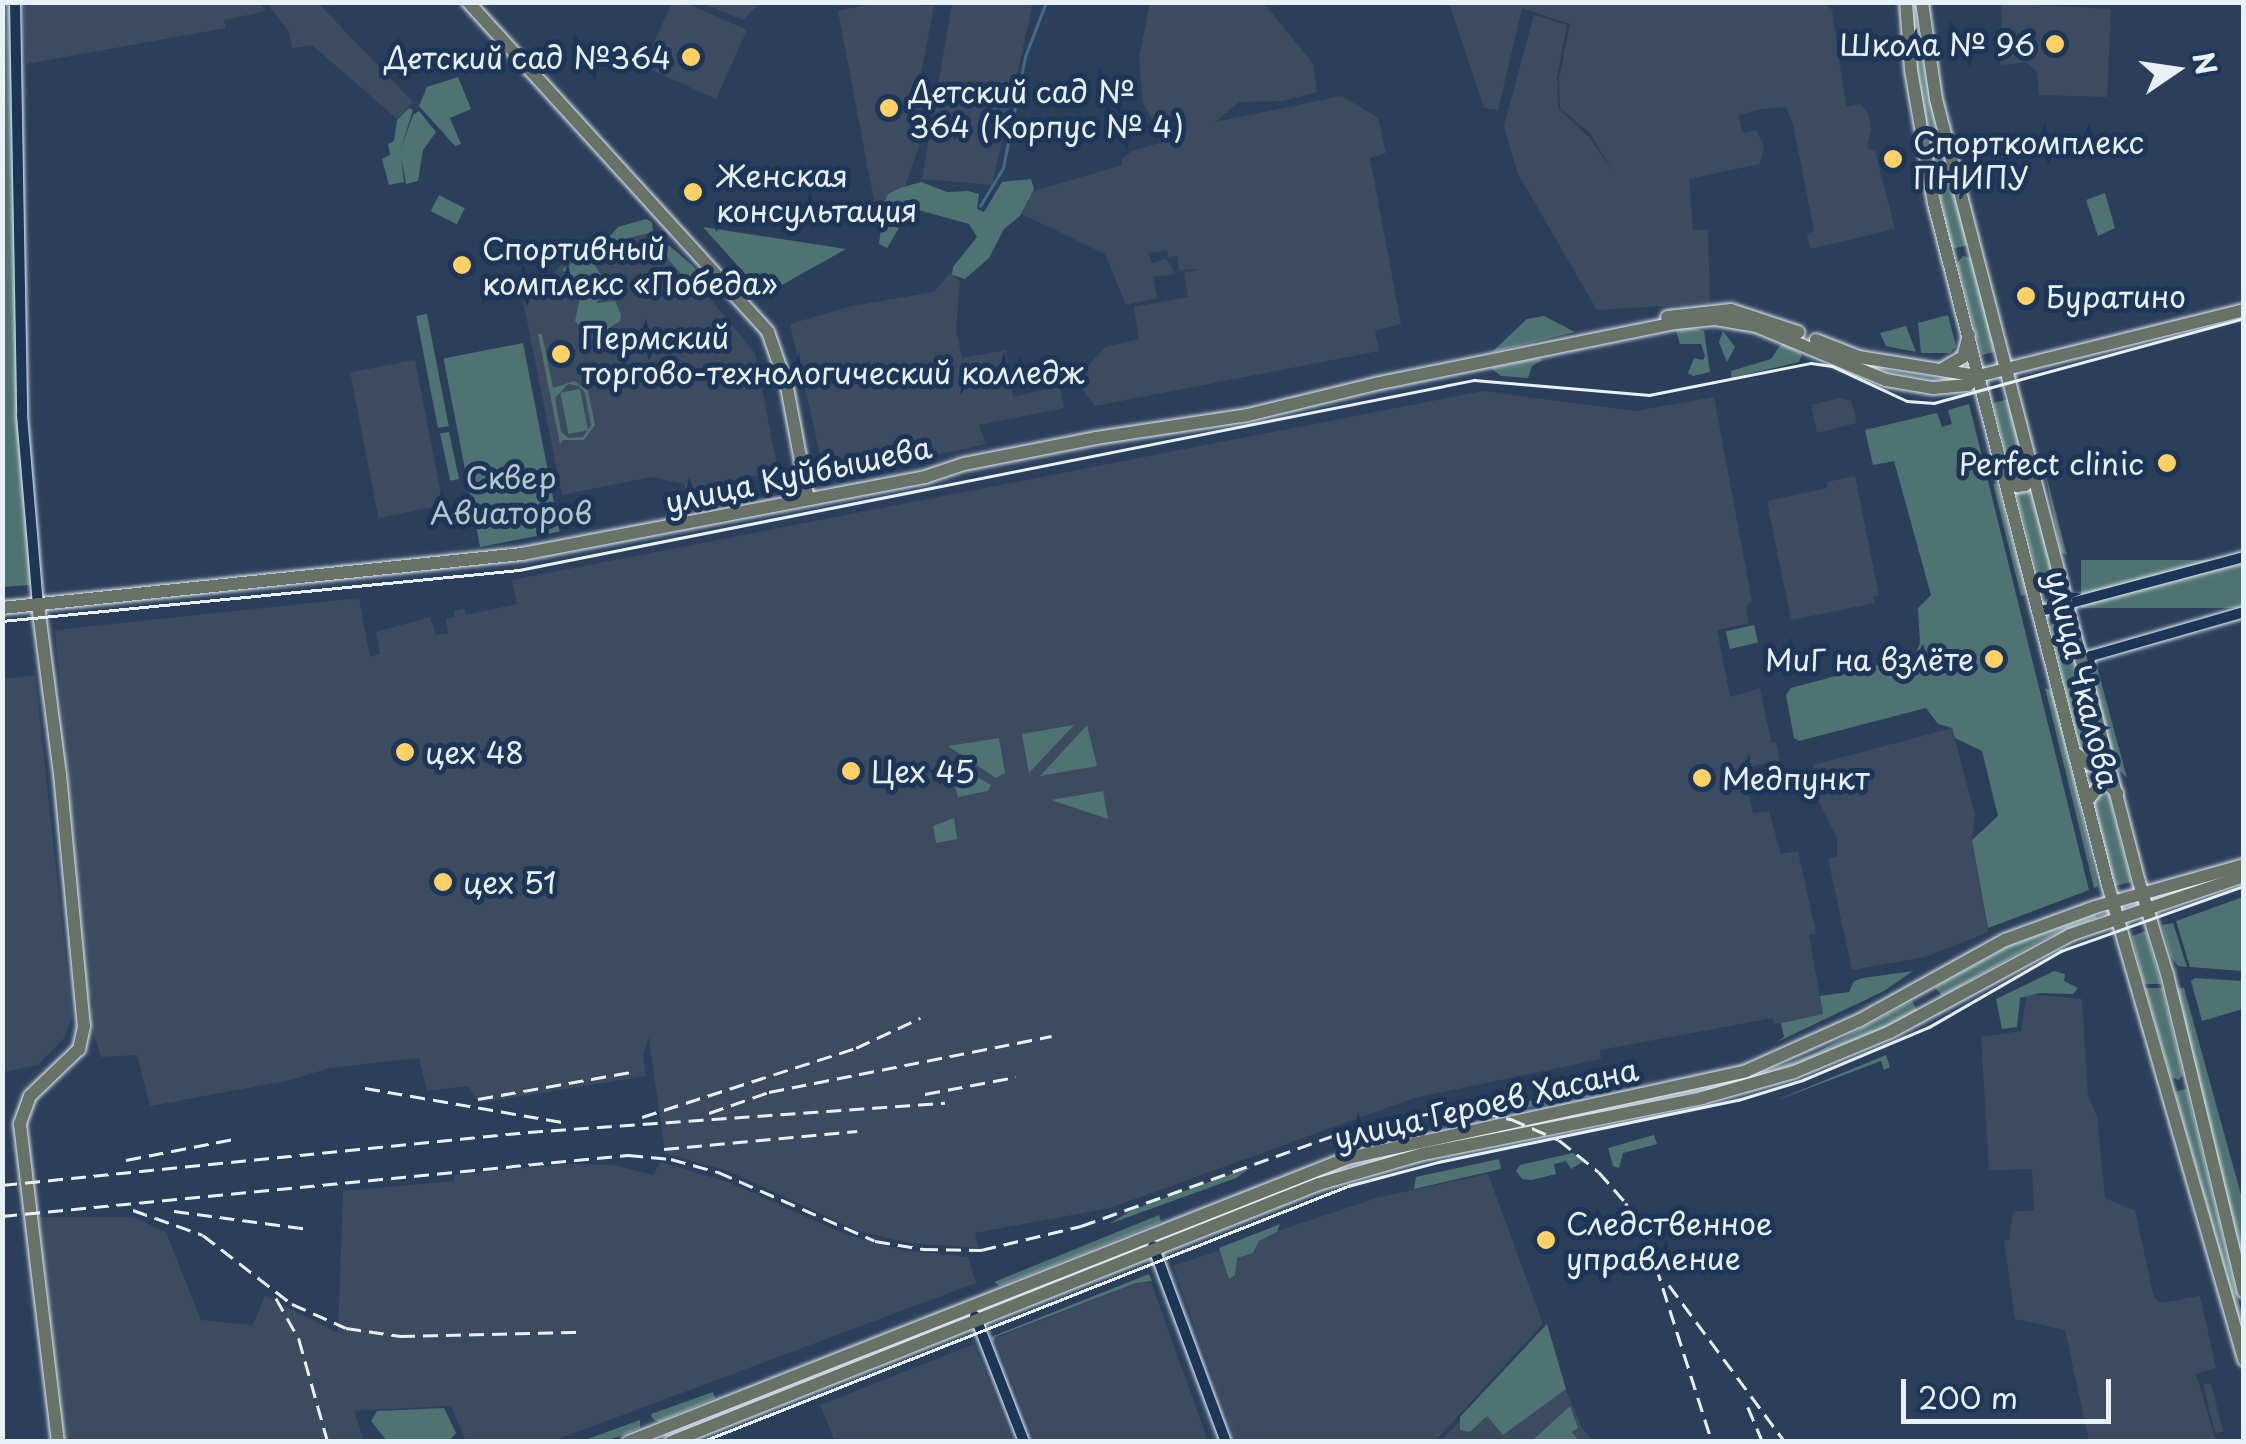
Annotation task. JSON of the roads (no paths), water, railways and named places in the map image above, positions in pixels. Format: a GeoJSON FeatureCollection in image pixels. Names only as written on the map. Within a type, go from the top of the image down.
{"type":"FeatureCollection","features":[{"type":"Feature","properties":{"kind":"main road"},"geometry":{"type":"LineString","coordinates":[[468,2],[768,332],[782,369],[808,500]]}},
{"type":"Feature","properties":{"kind":"main road","name":"улица Чкалова"},"geometry":{"type":"LineString","coordinates":[[1906,2],[1923,156],[2087,802],[2244,1360]]}},
{"type":"Feature","properties":{"kind":"main road","name":"улица Чкалова"},"geometry":{"type":"LineString","coordinates":[[1922,2],[1929,66],[1949,152],[2033,462],[2244,1292]]}},
{"type":"Feature","properties":{"kind":"main road"},"geometry":{"type":"LineString","coordinates":[[1923,156],[1934,144],[1949,152]]}},
{"type":"Feature","properties":{"kind":"main road"},"geometry":{"type":"LineString","coordinates":[[1951,268],[1960,250],[1968,250],[1980,261]]}},
{"type":"Feature","properties":{"kind":"main road","name":"улица Куйбышева"},"geometry":{"type":"LineString","coordinates":[[1596,338],[1674,315],[1731,310],[1758,316],[1860,357],[1980,376]]}},
{"type":"Feature","properties":{"kind":"main road","name":"улица Куйбышева"},"geometry":{"type":"LineString","coordinates":[[2,608],[518,555],[808,500],[1096,438],[1248,416],[1676,323],[1730,320],[1810,345],[1904,386],[1958,388],[1980,376],[2244,310]]}},
{"type":"Feature","properties":{"kind":"main road"},"geometry":{"type":"LineString","coordinates":[[1936,370],[1960,360],[1969,333]]}},
{"type":"Feature","properties":{"kind":"main road"},"geometry":{"type":"LineString","coordinates":[[2005,473],[2013,484],[2024,486],[2033,476],[2033,462]]}},
{"type":"Feature","properties":{"kind":"main road"},"geometry":{"type":"LineString","coordinates":[[38,604],[62,792],[84,1026],[79,1049],[30,1096],[20,1124],[58,1442]]}},
{"type":"Feature","properties":{"kind":"main road"},"geometry":{"type":"LineString","coordinates":[[2074,751],[2091,765],[2100,760],[2104,746]]}},
{"type":"Feature","properties":{"kind":"main road"},"geometry":{"type":"LineString","coordinates":[[2087,802],[2100,785],[2108,784],[2117,792]]}},
{"type":"Feature","properties":{"kind":"main road","name":"улица Героев Хасана"},"geometry":{"type":"LineString","coordinates":[[628,1442],[1148,1234],[1381,1148],[1746,1071],[1794,1052],[2005,940],[2142,893],[2244,865]]}},
{"type":"Feature","properties":{"kind":"main road","name":"улица Героев Хасана"},"geometry":{"type":"LineString","coordinates":[[671,1442],[1319,1184],[1386,1163],[1702,1098],[1794,1072],[1890,1032],[2043,948],[2118,916],[2244,876]]}},
{"type":"Feature","properties":{"kind":"main road"},"geometry":{"type":"LineString","coordinates":[[1926,983],[1938,1007]]}},
{"type":"Feature","properties":{"kind":"main road"},"geometry":{"type":"LineString","coordinates":[[2164,1080],[2180,1086],[2190,1072]]}},
{"type":"Feature","properties":{"kind":"street"},"geometry":{"type":"LineString","coordinates":[[15,2],[22,415],[38,604]]}},
{"type":"Feature","properties":{"kind":"street"},"geometry":{"type":"LineString","coordinates":[[2041,611],[2244,557]]}},
{"type":"Feature","properties":{"kind":"street"},"geometry":{"type":"LineString","coordinates":[[2086,673],[2091,656],[2244,612]]}},
{"type":"Feature","properties":{"kind":"street"},"geometry":{"type":"LineString","coordinates":[[1148,1234],[1226,1442]]}},
{"type":"Feature","properties":{"kind":"street"},"geometry":{"type":"LineString","coordinates":[[972,1306],[1024,1442]]}},
{"type":"Feature","properties":{"kind":"waterway"},"geometry":{"type":"LineString","coordinates":[[980,206],[1003,168],[1025,57],[1046,2]]}},
{"type":"Feature","properties":{"kind":"tram line"},"geometry":{"type":"LineString","coordinates":[[2,621],[519,570],[1474,380],[1649,395],[1811,363],[1832,366],[1907,401],[1934,403],[2244,318]]}},
{"type":"Feature","properties":{"kind":"tram line"},"geometry":{"type":"LineString","coordinates":[[701,1442],[1348,1186],[1438,1162],[1738,1100],[1803,1080],[1929,1027],[2061,951],[2244,886]]}},
{"type":"Feature","properties":{"kind":"railway"},"geometry":{"type":"LineString","coordinates":[[642,1117],[856,1048],[920,1018]]}},
{"type":"Feature","properties":{"kind":"railway"},"geometry":{"type":"LineString","coordinates":[[709,1113],[769,1092],[1052,1036]]}},
{"type":"Feature","properties":{"kind":"railway"},"geometry":{"type":"LineString","coordinates":[[478,1099],[631,1072]]}},
{"type":"Feature","properties":{"kind":"railway"},"geometry":{"type":"LineString","coordinates":[[925,1094],[1015,1077]]}},
{"type":"Feature","properties":{"kind":"railway"},"geometry":{"type":"LineString","coordinates":[[365,1088],[562,1122]]}},
{"type":"Feature","properties":{"kind":"railway"},"geometry":{"type":"LineString","coordinates":[[2,1185],[528,1132],[945,1103]]}},
{"type":"Feature","properties":{"kind":"railway"},"geometry":{"type":"LineString","coordinates":[[2,1216],[628,1155],[671,1159],[718,1172],[875,1241],[923,1249],[981,1250],[1081,1226],[1346,1131],[1427,1114],[1484,1113],[1511,1119],[1559,1140],[1599,1172],[1626,1203],[1656,1266],[1712,1442]]}},
{"type":"Feature","properties":{"kind":"railway"},"geometry":{"type":"LineString","coordinates":[[664,1149],[857,1131]]}},
{"type":"Feature","properties":{"kind":"railway"},"geometry":{"type":"LineString","coordinates":[[126,1160],[239,1138]]}},
{"type":"Feature","properties":{"kind":"railway"},"geometry":{"type":"LineString","coordinates":[[133,1210],[203,1235],[292,1304],[346,1328],[400,1336],[583,1332]]}},
{"type":"Feature","properties":{"kind":"railway"},"geometry":{"type":"LineString","coordinates":[[174,1211],[309,1229]]}},
{"type":"Feature","properties":{"kind":"railway"},"geometry":{"type":"LineString","coordinates":[[1669,1285],[1785,1442]]}},
{"type":"Feature","properties":{"kind":"railway"},"geometry":{"type":"LineString","coordinates":[[276,1298],[299,1339],[328,1442]]}},
{"type":"Feature","properties":{"kind":"railway"},"geometry":{"type":"LineString","coordinates":[[1748,1407],[1763,1442]]}},
{"type":"Feature","properties":{"kind":"place","name":"Школа № 96"},"geometry":{"type":"Point","coordinates":[2055,44]}},
{"type":"Feature","properties":{"kind":"place","name":"Детский сад №364"},"geometry":{"type":"Point","coordinates":[691,57]}},
{"type":"Feature","properties":{"kind":"place","name":"Детский сад № 364 (Корпус № 4)"},"geometry":{"type":"Point","coordinates":[889,108]}},
{"type":"Feature","properties":{"kind":"place","name":"Спорткомплекс ПНИПУ"},"geometry":{"type":"Point","coordinates":[1893,159]}},
{"type":"Feature","properties":{"kind":"place","name":"Женская консультация"},"geometry":{"type":"Point","coordinates":[693,192]}},
{"type":"Feature","properties":{"kind":"place","name":"Спортивный комплекс «Победа»"},"geometry":{"type":"Point","coordinates":[462,265]}},
{"type":"Feature","properties":{"kind":"place","name":"Буратино"},"geometry":{"type":"Point","coordinates":[2026,296]}},
{"type":"Feature","properties":{"kind":"place","name":"Пермский торгово-технологический колледж"},"geometry":{"type":"Point","coordinates":[561,354]}},
{"type":"Feature","properties":{"kind":"place","name":"Perfect clinic"},"geometry":{"type":"Point","coordinates":[2167,463]}},
{"type":"Feature","properties":{"kind":"place","name":"МиГ на взлёте"},"geometry":{"type":"Point","coordinates":[1994,659]}},
{"type":"Feature","properties":{"kind":"place","name":"цех 48"},"geometry":{"type":"Point","coordinates":[405,752]}},
{"type":"Feature","properties":{"kind":"place","name":"Цех 45"},"geometry":{"type":"Point","coordinates":[851,771]}},
{"type":"Feature","properties":{"kind":"place","name":"Медпункт"},"geometry":{"type":"Point","coordinates":[1702,778]}},
{"type":"Feature","properties":{"kind":"place","name":"цех 51"},"geometry":{"type":"Point","coordinates":[443,882]}},
{"type":"Feature","properties":{"kind":"place","name":"Следственное управление"},"geometry":{"type":"Point","coordinates":[1546,1240]}},
{"type":"Feature","properties":{"kind":"park label","name":"Сквер Авиаторов"},"geometry":{"type":"Point","coordinates":[511,494]}}]}
